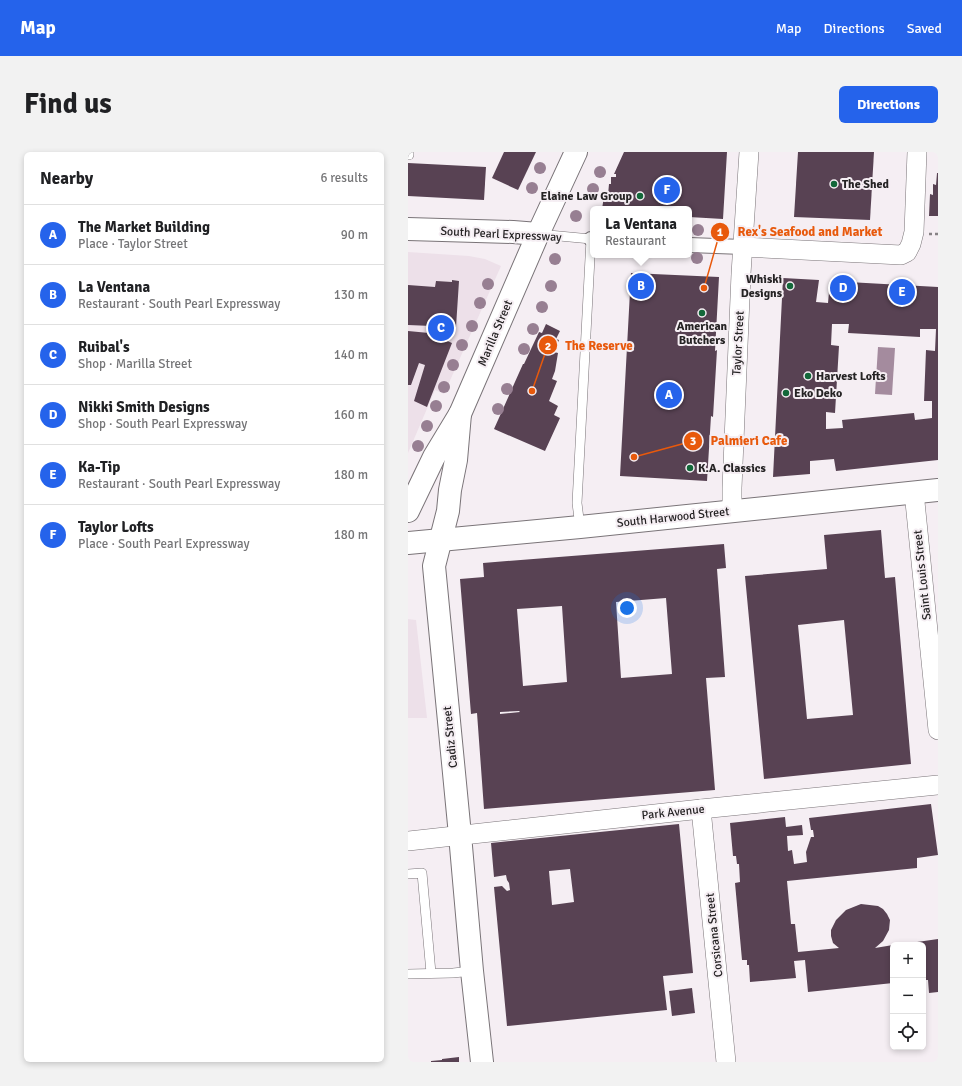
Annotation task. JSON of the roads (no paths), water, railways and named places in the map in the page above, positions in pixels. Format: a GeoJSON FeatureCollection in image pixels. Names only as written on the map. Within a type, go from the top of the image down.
{"type":"FeatureCollection","features":[{"type":"Feature","properties":{"kind":"main road","name":"Marilla Street"},"geometry":{"type":"LineString","coordinates":[[408,511],[434,457],[460,414],[538,234],[576,152]]}},
{"type":"Feature","properties":{"kind":"main road","name":"South Pearl Expressway"},"geometry":{"type":"LineString","coordinates":[[408,229],[538,234]]}},
{"type":"Feature","properties":{"kind":"main road","name":"Cadiz Street"},"geometry":{"type":"LineString","coordinates":[[460,414],[456,460],[448,510],[434,566],[482,1062]]}},
{"type":"Feature","properties":{"kind":"main road","name":"South Harwood Street"},"geometry":{"type":"LineString","coordinates":[[408,543],[938,490]]}},
{"type":"Feature","properties":{"kind":"street","name":"Taylor Street"},"geometry":{"type":"LineString","coordinates":[[732,511],[743,247],[749,152]]}},
{"type":"Feature","properties":{"kind":"street"},"geometry":{"type":"LineString","coordinates":[[692,244],[901,256],[907,252],[914,232],[917,152]]}},
{"type":"Feature","properties":{"kind":"street","name":"Saint Louis Street"},"geometry":{"type":"LineString","coordinates":[[914,492],[938,730]]}},
{"type":"Feature","properties":{"kind":"street","name":"Park Avenue"},"geometry":{"type":"LineString","coordinates":[[408,841],[938,785]]}},
{"type":"Feature","properties":{"kind":"street","name":"Corsicana Street"},"geometry":{"type":"LineString","coordinates":[[701,809],[726,1062]]}},
{"type":"Feature","properties":{"kind":"lane","name":"South Pearl Expressway"},"geometry":{"type":"LineString","coordinates":[[538,234],[555,237],[590,239]]}},
{"type":"Feature","properties":{"kind":"lane"},"geometry":{"type":"LineString","coordinates":[[580,527],[577,503],[591,258]]}},
{"type":"Feature","properties":{"kind":"lane"},"geometry":{"type":"LineString","coordinates":[[408,874],[422,873],[431,973]]}},
{"type":"Feature","properties":{"kind":"lane"},"geometry":{"type":"LineString","coordinates":[[408,974],[472,971]]}},
{"type":"Feature","properties":{"kind":"place","name":"The Shed"},"geometry":{"type":"Point","coordinates":[834,184]}},
{"type":"Feature","properties":{"kind":"place","name":"Taylor Lofts"},"geometry":{"type":"Point","coordinates":[667,190]}},
{"type":"Feature","properties":{"kind":"place","name":"Elaine Law Group"},"geometry":{"type":"Point","coordinates":[640,196]}},
{"type":"Feature","properties":{"kind":"place","name":"La Ventana"},"geometry":{"type":"Point","coordinates":[641,286]}},
{"type":"Feature","properties":{"kind":"place","name":"Whiski Designs"},"geometry":{"type":"Point","coordinates":[790,286]}},
{"type":"Feature","properties":{"kind":"place","name":"Rex's Seafood and Market"},"geometry":{"type":"Point","coordinates":[704,288]}},
{"type":"Feature","properties":{"kind":"place","name":"Nikki Smith Designs"},"geometry":{"type":"Point","coordinates":[843,288]}},
{"type":"Feature","properties":{"kind":"place","name":"Ka-Tip"},"geometry":{"type":"Point","coordinates":[902,292]}},
{"type":"Feature","properties":{"kind":"place","name":"American Butchers"},"geometry":{"type":"Point","coordinates":[702,313]}},
{"type":"Feature","properties":{"kind":"place","name":"Ruibal's"},"geometry":{"type":"Point","coordinates":[441,328]}},
{"type":"Feature","properties":{"kind":"place","name":"Harvest Lofts"},"geometry":{"type":"Point","coordinates":[808,376]}},
{"type":"Feature","properties":{"kind":"place","name":"The Reserve"},"geometry":{"type":"Point","coordinates":[532,391]}},
{"type":"Feature","properties":{"kind":"place","name":"Eko Deko"},"geometry":{"type":"Point","coordinates":[786,393]}},
{"type":"Feature","properties":{"kind":"place","name":"The Market Building"},"geometry":{"type":"Point","coordinates":[669,395]}},
{"type":"Feature","properties":{"kind":"place","name":"Palmieri Cafe"},"geometry":{"type":"Point","coordinates":[634,457]}},
{"type":"Feature","properties":{"kind":"place","name":"K.A. Classics"},"geometry":{"type":"Point","coordinates":[690,468]}}]}
